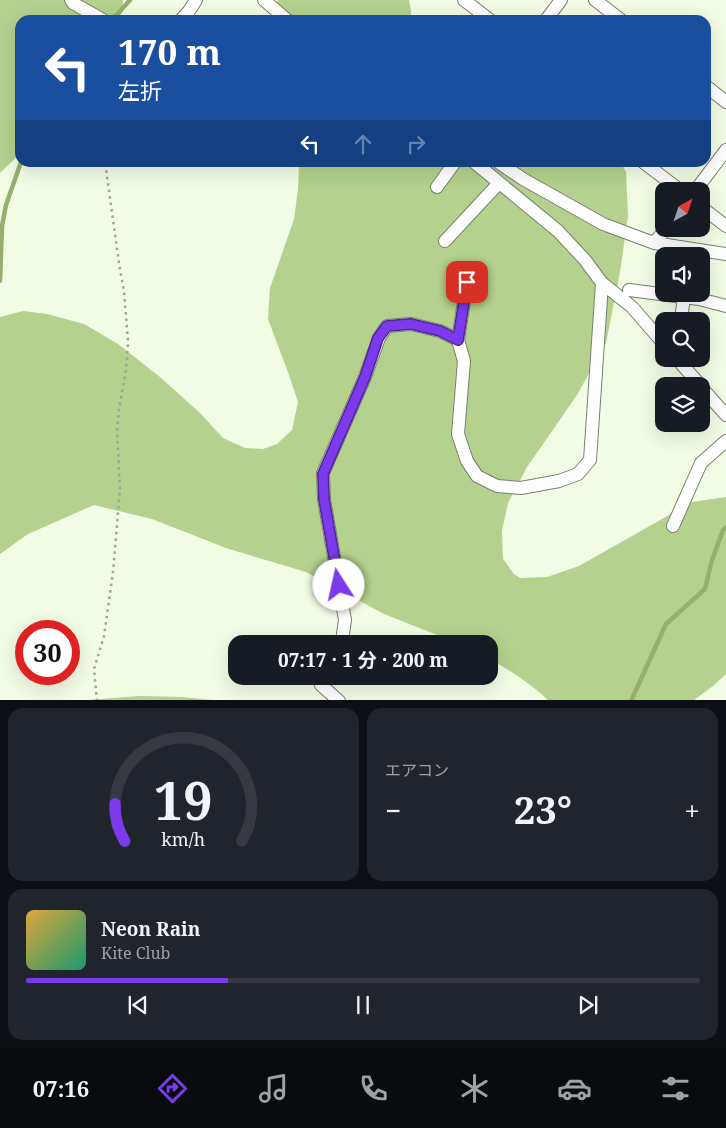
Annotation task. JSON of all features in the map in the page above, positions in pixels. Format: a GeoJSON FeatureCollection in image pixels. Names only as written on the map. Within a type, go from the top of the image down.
{"type":"FeatureCollection","features":[{"type":"Feature","properties":{"kind":"street"},"geometry":{"type":"LineString","coordinates":[[71,0],[73,4],[93,15]]}},
{"type":"Feature","properties":{"kind":"street"},"geometry":{"type":"LineString","coordinates":[[185,15],[196,0]]}},
{"type":"Feature","properties":{"kind":"street"},"geometry":{"type":"LineString","coordinates":[[264,0],[280,15]]}},
{"type":"Feature","properties":{"kind":"street"},"geometry":{"type":"LineString","coordinates":[[464,0],[484,15]]}},
{"type":"Feature","properties":{"kind":"street"},"geometry":{"type":"LineString","coordinates":[[550,15],[562,0]]}},
{"type":"Feature","properties":{"kind":"street"},"geometry":{"type":"LineString","coordinates":[[595,0],[614,15]]}},
{"type":"Feature","properties":{"kind":"street"},"geometry":{"type":"LineString","coordinates":[[711,90],[726,102]]}},
{"type":"Feature","properties":{"kind":"street"},"geometry":{"type":"LineString","coordinates":[[701,182],[726,150]]}},
{"type":"Feature","properties":{"kind":"street"},"geometry":{"type":"LineString","coordinates":[[437,187],[451,167]]}},
{"type":"Feature","properties":{"kind":"street"},"geometry":{"type":"LineString","coordinates":[[480,167],[558,231],[602,283],[632,308],[655,334]]}},
{"type":"Feature","properties":{"kind":"street"},"geometry":{"type":"LineString","coordinates":[[505,167],[603,224],[654,243],[726,254]]}},
{"type":"Feature","properties":{"kind":"street"},"geometry":{"type":"LineString","coordinates":[[650,167],[670,182]]}},
{"type":"Feature","properties":{"kind":"street"},"geometry":{"type":"LineString","coordinates":[[445,241],[499,183]]}},
{"type":"Feature","properties":{"kind":"street"},"geometry":{"type":"LineString","coordinates":[[710,214],[726,226]]}},
{"type":"Feature","properties":{"kind":"street"},"geometry":{"type":"LineString","coordinates":[[654,243],[658,238]]}},
{"type":"Feature","properties":{"kind":"street"},"geometry":{"type":"LineString","coordinates":[[467,282],[458,340],[464,361],[458,434],[467,461],[477,476],[497,486],[521,488],[559,481],[578,474],[590,460],[602,283]]}},
{"type":"Feature","properties":{"kind":"street"},"geometry":{"type":"LineString","coordinates":[[629,290],[655,293]]}},
{"type":"Feature","properties":{"kind":"street"},"geometry":{"type":"LineString","coordinates":[[682,312],[683,302]]}},
{"type":"Feature","properties":{"kind":"street"},"geometry":{"type":"LineString","coordinates":[[710,302],[726,306]]}},
{"type":"Feature","properties":{"kind":"street"},"geometry":{"type":"LineString","coordinates":[[343,635],[346,620],[324,499],[323,474],[365,377],[378,338],[387,326],[411,324],[440,331],[458,340]]}},
{"type":"Feature","properties":{"kind":"street"},"geometry":{"type":"LineString","coordinates":[[684,367],[692,377]]}},
{"type":"Feature","properties":{"kind":"street"},"geometry":{"type":"LineString","coordinates":[[710,397],[726,415]]}},
{"type":"Feature","properties":{"kind":"street"},"geometry":{"type":"LineString","coordinates":[[674,526],[701,463],[726,441]]}},
{"type":"Feature","properties":{"kind":"street"},"geometry":{"type":"LineString","coordinates":[[322,685],[339,700]]}},
{"type":"Feature","properties":{"kind":"path"},"geometry":{"type":"LineString","coordinates":[[97,700],[94,669],[104,636],[113,572],[120,488],[117,430],[128,342],[124,291],[106,167]]}},
{"type":"Feature","properties":{"kind":"green space"},"geometry":{"type":"Polygon","coordinates":[[[0,0],[123,0],[120,15],[15,15],[15,159],[0,173],[0,0]]]}},
{"type":"Feature","properties":{"kind":"green space"},"geometry":{"type":"Polygon","coordinates":[[[278,0],[409,0],[411,11],[411,15],[273,15],[278,0]]]}},
{"type":"Feature","properties":{"kind":"green space"},"geometry":{"type":"Polygon","coordinates":[[[299,167],[623,167],[626,172],[628,216],[620,272],[606,343],[577,395],[527,467],[508,503],[502,531],[503,559],[514,574],[520,578],[547,577],[579,566],[692,502],[726,497],[726,674],[713,686],[694,700],[548,700],[535,688],[498,664],[498,635],[437,635],[384,614],[306,572],[226,548],[152,519],[94,505],[28,534],[0,554],[0,317],[23,311],[47,314],[84,324],[118,344],[160,377],[200,413],[223,438],[245,448],[263,449],[277,444],[292,430],[298,402],[268,319],[270,288],[294,219],[299,167]]]}},
{"type":"Feature","properties":{"kind":"green space"},"geometry":{"type":"Polygon","coordinates":[[[140,696],[182,697],[212,700],[87,700],[140,696]]]}},
{"type":"Feature","properties":{"kind":"waterway"},"geometry":{"type":"LineString","coordinates":[[116,15],[130,0]]}},
{"type":"Feature","properties":{"kind":"waterway"},"geometry":{"type":"LineString","coordinates":[[0,281],[2,226],[6,205],[19,167]]}},
{"type":"Feature","properties":{"kind":"waterway"},"geometry":{"type":"LineString","coordinates":[[631,700],[666,624],[705,589],[712,560],[723,530],[726,527]]}},
{"type":"Feature","properties":{"kind":"route"},"geometry":{"type":"LineString","coordinates":[[339,585],[324,499],[323,474],[365,377],[378,338],[387,326],[411,324],[440,331],[458,340],[467,282]]}}]}
